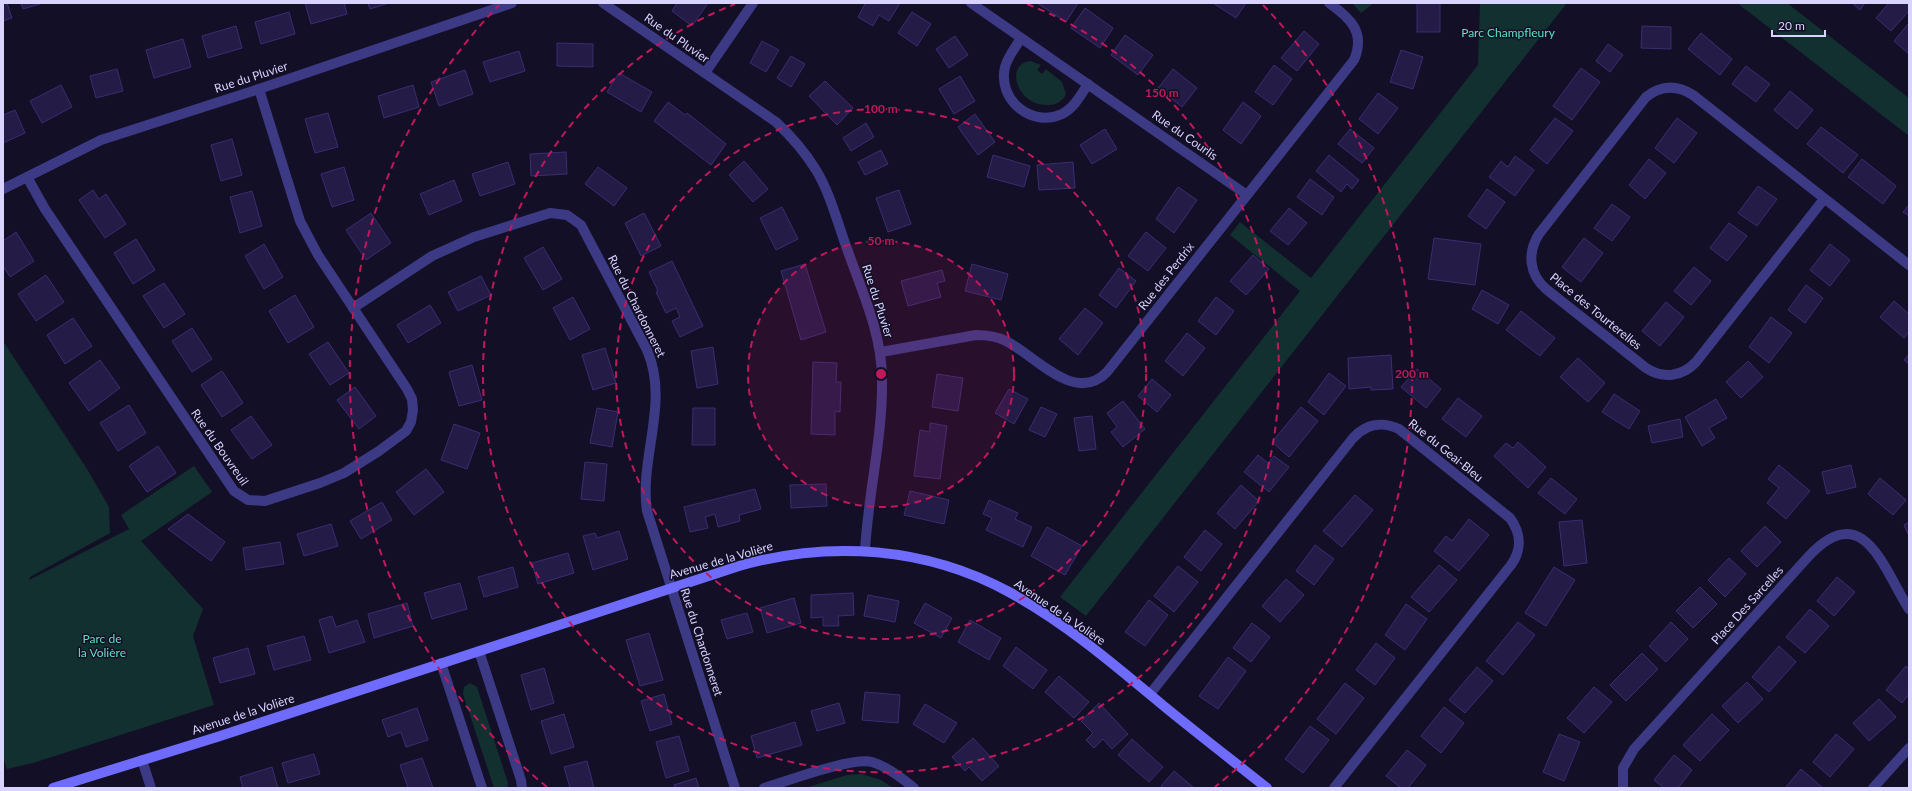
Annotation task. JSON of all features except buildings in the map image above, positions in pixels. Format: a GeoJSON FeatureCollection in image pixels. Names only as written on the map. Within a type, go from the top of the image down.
{"type":"FeatureCollection","features":[{"type":"Feature","properties":{"kind":"street","name":"Rue du Pluvier"},"geometry":{"type":"LineString","coordinates":[[3,189],[101,140],[259,89],[510,3]]}},
{"type":"Feature","properties":{"kind":"street","name":"Rue du Pluvier"},"geometry":{"type":"LineString","coordinates":[[602,3],[776,122],[796,143],[816,171],[830,202],[873,323],[881,352],[882,405],[867,516],[865,551]]}},
{"type":"Feature","properties":{"kind":"street"},"geometry":{"type":"LineString","coordinates":[[705,73],[753,3]]}},
{"type":"Feature","properties":{"kind":"street","name":"Rue du Courlis"},"geometry":{"type":"LineString","coordinates":[[971,3],[1247,195]]}},
{"type":"Feature","properties":{"kind":"street","name":"Rue des Perdrix"},"geometry":{"type":"LineString","coordinates":[[881,352],[976,335],[991,336],[1006,341],[1069,382],[1084,384],[1094,382],[1107,372],[1350,65],[1356,55],[1358,43],[1354,25],[1347,16],[1329,3]]}},
{"type":"Feature","properties":{"kind":"street"},"geometry":{"type":"LineString","coordinates":[[1021,38],[1007,61],[1004,79],[1009,97],[1022,110],[1032,115],[1044,118],[1063,113],[1073,106],[1088,84]]}},
{"type":"Feature","properties":{"kind":"street","name":"Place des Tourterelles"},"geometry":{"type":"LineString","coordinates":[[1824,199],[1696,362],[1686,370],[1675,375],[1662,375],[1646,368],[1546,289],[1537,280],[1532,269],[1531,250],[1539,234],[1643,102],[1651,94],[1661,89],[1678,88],[1693,95],[1909,265]]}},
{"type":"Feature","properties":{"kind":"street","name":"Rue du Bouvreuil"},"geometry":{"type":"LineString","coordinates":[[27,177],[45,209],[216,467],[234,491],[248,500],[259,502],[270,500],[333,478],[402,436],[409,427],[413,410],[410,394],[305,232],[259,89]]}},
{"type":"Feature","properties":{"kind":"street","name":"Rue du Chardonneret"},"geometry":{"type":"LineString","coordinates":[[353,308],[426,260],[460,243],[550,212],[562,213],[577,221],[584,230],[647,350],[653,367],[657,393],[646,482],[646,502],[649,519],[735,788]]}},
{"type":"Feature","properties":{"kind":"street","name":"Rue du Geai-Bleu"},"geometry":{"type":"LineString","coordinates":[[1150,694],[1353,438],[1362,430],[1372,425],[1389,425],[1399,429],[1510,518],[1518,533],[1518,550],[1511,565],[1334,788]]}},
{"type":"Feature","properties":{"kind":"street","name":"Place Des Sarcelles"},"geometry":{"type":"LineString","coordinates":[[1623,788],[1623,768],[1634,749],[1813,552],[1825,541],[1841,534],[1866,540],[1877,553],[1909,609]]}},
{"type":"Feature","properties":{"kind":"street","name":"Avenue de la Volière"},"geometry":{"type":"LineString","coordinates":[[53,788],[739,566],[770,558],[814,552],[844,550],[865,551],[931,561],[953,568],[999,587],[1023,600],[1059,624],[1150,694],[1267,788]]}},
{"type":"Feature","properties":{"kind":"street"},"geometry":{"type":"LineString","coordinates":[[479,651],[521,780],[522,788]]}},
{"type":"Feature","properties":{"kind":"street"},"geometry":{"type":"LineString","coordinates":[[440,663],[482,788]]}},
{"type":"Feature","properties":{"kind":"street"},"geometry":{"type":"LineString","coordinates":[[1873,788],[1909,748]]}},
{"type":"Feature","properties":{"kind":"street"},"geometry":{"type":"LineString","coordinates":[[142,760],[151,788]]}},
{"type":"Feature","properties":{"kind":"street"},"geometry":{"type":"LineString","coordinates":[[764,788],[847,763],[863,761],[871,762],[887,768],[914,788]]}},
{"type":"Feature","properties":{"kind":"green space"},"geometry":{"type":"Polygon","coordinates":[[[1352,3],[1374,3],[1361,13],[1352,3]]]}},
{"type":"Feature","properties":{"kind":"green space","name":"Parc Champfleury"},"geometry":{"type":"Polygon","coordinates":[[[1480,3],[1567,3],[1086,616],[1060,597],[1300,291],[1230,235],[1240,222],[1311,278],[1478,65],[1480,3]]]}},
{"type":"Feature","properties":{"kind":"green space"},"geometry":{"type":"Polygon","coordinates":[[[1737,3],[1787,3],[1909,98],[1909,136],[1737,3]]]}},
{"type":"Feature","properties":{"kind":"green space"},"geometry":{"type":"Polygon","coordinates":[[[1030,61],[1041,65],[1037,70],[1042,74],[1046,69],[1062,82],[1066,94],[1061,101],[1052,105],[1038,104],[1022,93],[1016,77],[1018,69],[1022,64],[1030,61]]]}},
{"type":"Feature","properties":{"kind":"green space","name":"Parc de la Volière"},"geometry":{"type":"Polygon","coordinates":[[[3,341],[87,469],[109,507],[110,533],[30,577],[29,580],[129,529],[121,515],[194,466],[212,492],[141,541],[203,609],[193,636],[214,705],[33,763],[7,769],[3,757],[3,341]]]}},
{"type":"Feature","properties":{"kind":"green space"},"geometry":{"type":"Polygon","coordinates":[[[470,683],[477,687],[508,783],[507,788],[494,788],[463,694],[464,687],[470,683]]]}},
{"type":"Feature","properties":{"kind":"green space"},"geometry":{"type":"Polygon","coordinates":[[[862,774],[881,780],[893,788],[805,788],[847,775],[862,774]]]}}]}
